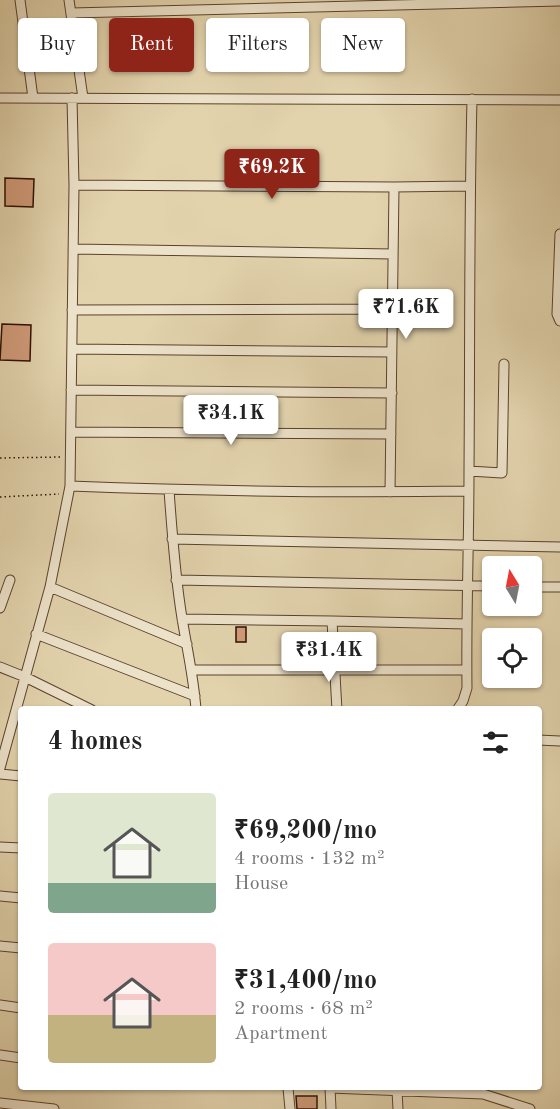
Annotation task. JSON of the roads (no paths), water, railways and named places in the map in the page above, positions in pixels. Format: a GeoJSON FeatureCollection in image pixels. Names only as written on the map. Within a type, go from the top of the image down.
{"type":"FeatureCollection","features":[{"type":"Feature","properties":{"kind":"street"},"geometry":{"type":"LineString","coordinates":[[20,0],[33,98]]}},
{"type":"Feature","properties":{"kind":"street"},"geometry":{"type":"LineString","coordinates":[[69,0],[83,98]]}},
{"type":"Feature","properties":{"kind":"street"},"geometry":{"type":"LineString","coordinates":[[71,13],[409,2],[560,0]]}},
{"type":"Feature","properties":{"kind":"street"},"geometry":{"type":"LineString","coordinates":[[0,98],[560,100]]}},
{"type":"Feature","properties":{"kind":"street"},"geometry":{"type":"LineString","coordinates":[[20,706],[25,677],[50,587],[69,490],[74,185],[72,98]]}},
{"type":"Feature","properties":{"kind":"street"},"geometry":{"type":"LineString","coordinates":[[460,706],[467,688],[472,99]]}},
{"type":"Feature","properties":{"kind":"street"},"geometry":{"type":"LineString","coordinates":[[74,185],[470,186]]}},
{"type":"Feature","properties":{"kind":"street"},"geometry":{"type":"LineString","coordinates":[[390,492],[394,187]]}},
{"type":"Feature","properties":{"kind":"street"},"geometry":{"type":"LineString","coordinates":[[560,234],[556,314],[560,321]]}},
{"type":"Feature","properties":{"kind":"street"},"geometry":{"type":"LineString","coordinates":[[73,249],[393,254]]}},
{"type":"Feature","properties":{"kind":"street"},"geometry":{"type":"LineString","coordinates":[[72,310],[393,309]]}},
{"type":"Feature","properties":{"kind":"street"},"geometry":{"type":"LineString","coordinates":[[72,349],[392,352]]}},
{"type":"Feature","properties":{"kind":"street"},"geometry":{"type":"LineString","coordinates":[[469,471],[502,473],[504,364]]}},
{"type":"Feature","properties":{"kind":"street"},"geometry":{"type":"LineString","coordinates":[[71,390],[392,393]]}},
{"type":"Feature","properties":{"kind":"street"},"geometry":{"type":"LineString","coordinates":[[71,432],[391,434]]}},
{"type":"Feature","properties":{"kind":"street"},"geometry":{"type":"LineString","coordinates":[[169,489],[176,580],[196,706]]}},
{"type":"Feature","properties":{"kind":"street"},"geometry":{"type":"LineString","coordinates":[[69,490],[469,491]]}},
{"type":"Feature","properties":{"kind":"street"},"geometry":{"type":"LineString","coordinates":[[172,539],[560,547]]}},
{"type":"Feature","properties":{"kind":"street"},"geometry":{"type":"LineString","coordinates":[[0,608],[10,580]]}},
{"type":"Feature","properties":{"kind":"street"},"geometry":{"type":"LineString","coordinates":[[176,580],[482,586]]}},
{"type":"Feature","properties":{"kind":"street"},"geometry":{"type":"LineString","coordinates":[[50,587],[187,644]]}},
{"type":"Feature","properties":{"kind":"street"},"geometry":{"type":"LineString","coordinates":[[542,587],[560,587]]}},
{"type":"Feature","properties":{"kind":"street"},"geometry":{"type":"LineString","coordinates":[[182,620],[467,624]]}},
{"type":"Feature","properties":{"kind":"street"},"geometry":{"type":"LineString","coordinates":[[332,621],[337,706]]}},
{"type":"Feature","properties":{"kind":"street"},"geometry":{"type":"LineString","coordinates":[[36,634],[195,696]]}},
{"type":"Feature","properties":{"kind":"street"},"geometry":{"type":"LineString","coordinates":[[0,668],[25,677],[84,706]]}},
{"type":"Feature","properties":{"kind":"street"},"geometry":{"type":"LineString","coordinates":[[191,670],[467,670]]}},
{"type":"Feature","properties":{"kind":"street"},"geometry":{"type":"LineString","coordinates":[[0,768],[17,724]]}},
{"type":"Feature","properties":{"kind":"street"},"geometry":{"type":"LineString","coordinates":[[542,740],[560,741]]}},
{"type":"Feature","properties":{"kind":"street"},"geometry":{"type":"LineString","coordinates":[[0,774],[18,776]]}},
{"type":"Feature","properties":{"kind":"street"},"geometry":{"type":"LineString","coordinates":[[0,847],[18,848]]}},
{"type":"Feature","properties":{"kind":"street"},"geometry":{"type":"LineString","coordinates":[[0,896],[18,898]]}},
{"type":"Feature","properties":{"kind":"street"},"geometry":{"type":"LineString","coordinates":[[0,946],[18,948]]}},
{"type":"Feature","properties":{"kind":"street"},"geometry":{"type":"LineString","coordinates":[[0,1005],[18,1008]]}},
{"type":"Feature","properties":{"kind":"street"},"geometry":{"type":"LineString","coordinates":[[0,1055],[18,1058]]}},
{"type":"Feature","properties":{"kind":"street"},"geometry":{"type":"LineString","coordinates":[[288,1090],[290,1109]]}},
{"type":"Feature","properties":{"kind":"street"},"geometry":{"type":"LineString","coordinates":[[330,1090],[331,1109]]}},
{"type":"Feature","properties":{"kind":"street"},"geometry":{"type":"LineString","coordinates":[[375,1090],[483,1094],[530,1109]]}},
{"type":"Feature","properties":{"kind":"street"},"geometry":{"type":"LineString","coordinates":[[397,1091],[398,1109]]}},
{"type":"Feature","properties":{"kind":"street"},"geometry":{"type":"LineString","coordinates":[[0,1103],[54,1109]]}}]}
